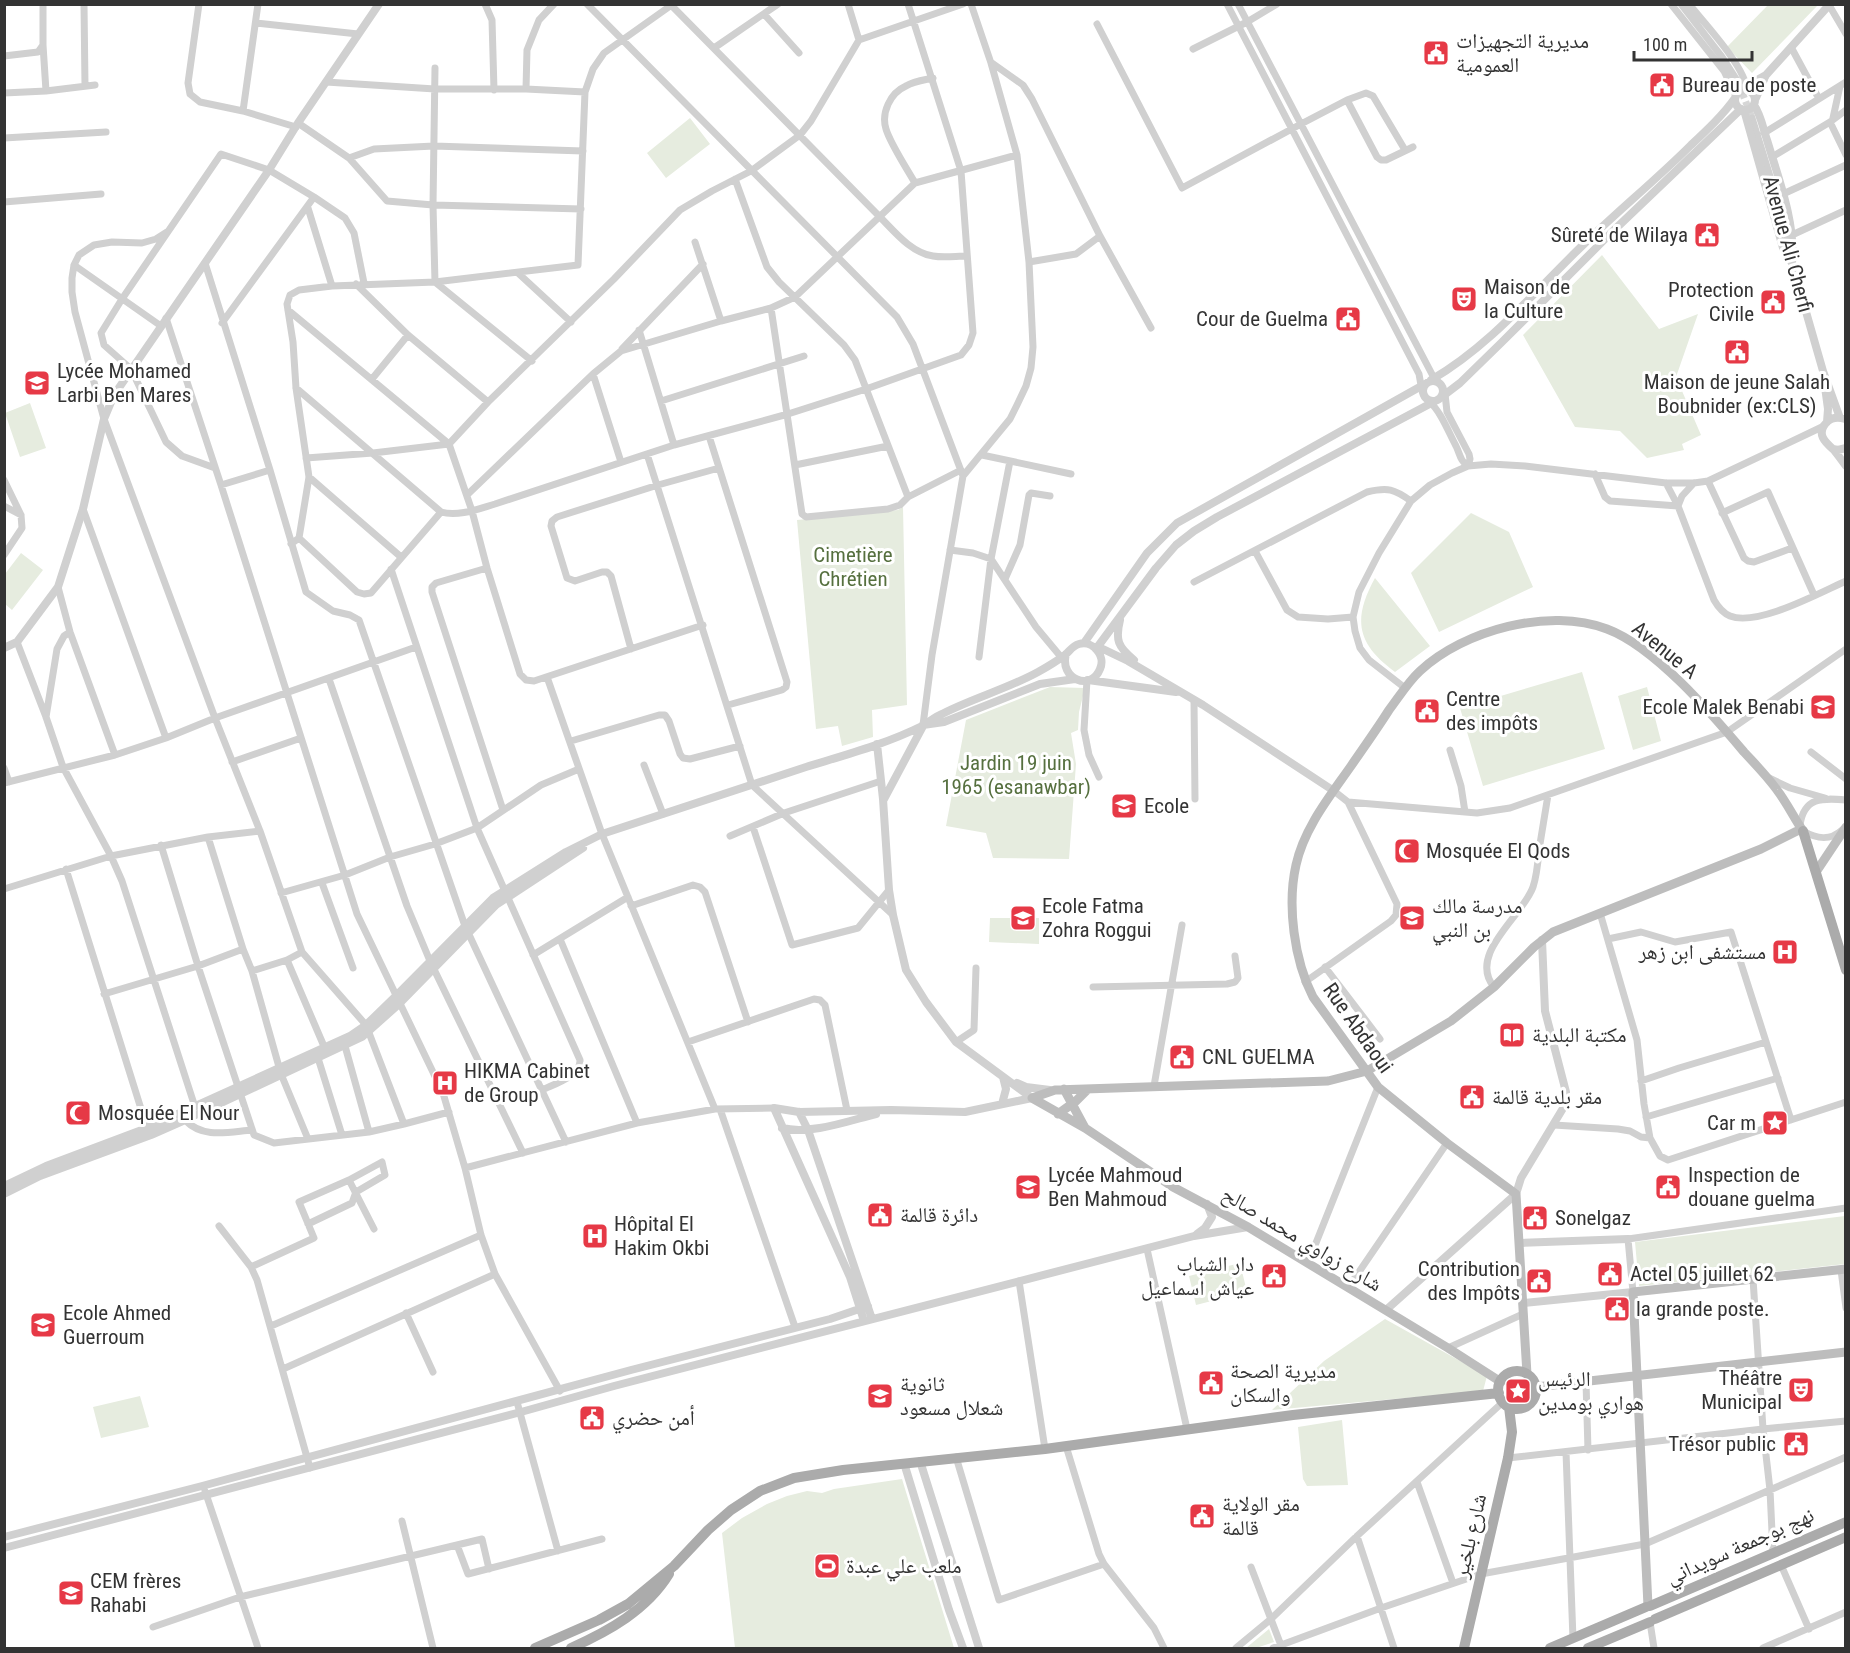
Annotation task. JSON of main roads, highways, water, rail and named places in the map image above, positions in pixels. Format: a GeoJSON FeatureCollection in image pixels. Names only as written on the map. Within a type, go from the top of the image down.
{"type":"FeatureCollection","features":[{"type":"Feature","properties":{"kind":"main road","name":"Avenue A"},"geometry":{"type":"LineString","coordinates":[[1334,791],[1405,688],[1420,671],[1444,653],[1492,631],[1539,622],[1566,621],[1588,623],[1608,629],[1658,662],[1727,732],[1765,776],[1790,808],[1802,828]]}},
{"type":"Feature","properties":{"kind":"main road","name":"Rue Abdaoui"},"geometry":{"type":"LineString","coordinates":[[1334,791],[1312,825],[1296,865],[1293,892],[1294,927],[1305,982],[1313,997],[1378,1088],[1516,1194],[1527,1374]]}},
{"type":"Feature","properties":{"kind":"main road"},"geometry":{"type":"LineString","coordinates":[[1816,872],[1845,827]]}},
{"type":"Feature","properties":{"kind":"main road"},"geometry":{"type":"LineString","coordinates":[[1064,1089],[1328,1081],[1367,1071],[1451,1021],[1494,987],[1553,932],[1750,854],[1802,828],[1845,970]]}},
{"type":"Feature","properties":{"kind":"main road"},"geometry":{"type":"LineString","coordinates":[[1064,1089],[1085,1128]]}},
{"type":"Feature","properties":{"kind":"main road","name":"شارع زواوي محمد صالح"},"geometry":{"type":"LineString","coordinates":[[1064,1089],[1050,1090],[1046,1094],[1032,1098],[1085,1128],[1173,1187],[1248,1227],[1448,1348],[1503,1396]]}},
{"type":"Feature","properties":{"kind":"main road"},"geometry":{"type":"LineString","coordinates":[[1058,1114],[1087,1090]]}},
{"type":"Feature","properties":{"kind":"main road"},"geometry":{"type":"LineString","coordinates":[[1652,1621],[1657,1613],[1648,1607],[1633,1292],[1843,1269]]}},
{"type":"Feature","properties":{"kind":"main road"},"geometry":{"type":"LineString","coordinates":[[1536,1387],[1845,1352]]}},
{"type":"Feature","properties":{"kind":"main road"},"geometry":{"type":"LineString","coordinates":[[1509,1373],[1527,1374],[1536,1387],[1533,1401],[1524,1408],[1515,1409],[1503,1396],[1509,1373]]}},
{"type":"Feature","properties":{"kind":"main road"},"geometry":{"type":"LineString","coordinates":[[535,1648],[562,1638],[628,1604],[674,1566],[708,1530],[731,1510],[760,1491],[778,1483],[815,1474],[1045,1449],[1293,1415],[1503,1396]]}},
{"type":"Feature","properties":{"kind":"main road","name":"شارع بلخير"},"geometry":{"type":"LineString","coordinates":[[1503,1396],[1512,1432]]}},
{"type":"Feature","properties":{"kind":"main road","name":"شارع بلخير"},"geometry":{"type":"LineString","coordinates":[[1464,1648],[1512,1432],[1524,1408]]}},
{"type":"Feature","properties":{"kind":"main road","name":"نهج بوجمعة سويداني"},"geometry":{"type":"LineString","coordinates":[[1550,1648],[1845,1522]]}},
{"type":"Feature","properties":{"kind":"main road","name":"نهج بوجمعة سويداني"},"geometry":{"type":"LineString","coordinates":[[1588,1648],[1845,1537]]}},
{"type":"Feature","properties":{"kind":"main road"},"geometry":{"type":"LineString","coordinates":[[571,1648],[609,1630],[629,1617],[660,1589],[674,1566]]}},
{"type":"Feature","properties":{"kind":"tunnel"},"geometry":{"type":"LineString","coordinates":[[1738,82],[1752,118]]}},
{"type":"Feature","properties":{"kind":"place","name":"مديرية التجهيزات العمومية"},"geometry":{"type":"Point","coordinates":[1436,53]}},
{"type":"Feature","properties":{"kind":"place","name":"Bureau de poste"},"geometry":{"type":"Point","coordinates":[1662,85]}},
{"type":"Feature","properties":{"kind":"place","name":"Sûreté de Wilaya"},"geometry":{"type":"Point","coordinates":[1707,235]}},
{"type":"Feature","properties":{"kind":"place","name":"Maison de la Culture"},"geometry":{"type":"Point","coordinates":[1464,299]}},
{"type":"Feature","properties":{"kind":"place","name":"Protection Civile"},"geometry":{"type":"Point","coordinates":[1773,302]}},
{"type":"Feature","properties":{"kind":"place","name":"Cour de Guelma"},"geometry":{"type":"Point","coordinates":[1348,319]}},
{"type":"Feature","properties":{"kind":"place","name":"Maison de jeune Salah Boubnider (ex:CLS)"},"geometry":{"type":"Point","coordinates":[1737,352]}},
{"type":"Feature","properties":{"kind":"place","name":"Lycée Mohamed Larbi Ben Mares"},"geometry":{"type":"Point","coordinates":[37,383]}},
{"type":"Feature","properties":{"kind":"place","name":"Ecole Malek Benabi"},"geometry":{"type":"Point","coordinates":[1823,707]}},
{"type":"Feature","properties":{"kind":"place","name":"Centre des impôts"},"geometry":{"type":"Point","coordinates":[1427,711]}},
{"type":"Feature","properties":{"kind":"place","name":"Ecole"},"geometry":{"type":"Point","coordinates":[1124,806]}},
{"type":"Feature","properties":{"kind":"place","name":"Mosquée El Qods"},"geometry":{"type":"Point","coordinates":[1407,851]}},
{"type":"Feature","properties":{"kind":"place","name":"Ecole Fatma Zohra Roggui"},"geometry":{"type":"Point","coordinates":[1023,918]}},
{"type":"Feature","properties":{"kind":"place","name":"مدرسة مالك بن النبي"},"geometry":{"type":"Point","coordinates":[1412,918]}},
{"type":"Feature","properties":{"kind":"place","name":"مستشفى ابن زهر"},"geometry":{"type":"Point","coordinates":[1785,952]}},
{"type":"Feature","properties":{"kind":"place","name":"مكتبة البلدية"},"geometry":{"type":"Point","coordinates":[1512,1035]}},
{"type":"Feature","properties":{"kind":"place","name":"CNL GUELMA"},"geometry":{"type":"Point","coordinates":[1182,1057]}},
{"type":"Feature","properties":{"kind":"place","name":"HIKMA Cabinet de Group"},"geometry":{"type":"Point","coordinates":[445,1083]}},
{"type":"Feature","properties":{"kind":"place","name":"مقر بلدية قالمة"},"geometry":{"type":"Point","coordinates":[1472,1097]}},
{"type":"Feature","properties":{"kind":"place","name":"Mosquée El Nour"},"geometry":{"type":"Point","coordinates":[78,1113]}},
{"type":"Feature","properties":{"kind":"place","name":"Car m"},"geometry":{"type":"Point","coordinates":[1775,1123]}},
{"type":"Feature","properties":{"kind":"place","name":"Lycée Mahmoud Ben Mahmoud"},"geometry":{"type":"Point","coordinates":[1028,1187]}},
{"type":"Feature","properties":{"kind":"place","name":"Inspection de douane guelma"},"geometry":{"type":"Point","coordinates":[1668,1187]}},
{"type":"Feature","properties":{"kind":"place","name":"دائرة قالمة"},"geometry":{"type":"Point","coordinates":[880,1215]}},
{"type":"Feature","properties":{"kind":"place","name":"Sonelgaz"},"geometry":{"type":"Point","coordinates":[1535,1218]}},
{"type":"Feature","properties":{"kind":"place","name":"Hôpital El Hakim Okbi"},"geometry":{"type":"Point","coordinates":[595,1236]}},
{"type":"Feature","properties":{"kind":"place","name":"Actel 05 juillet 62"},"geometry":{"type":"Point","coordinates":[1610,1274]}},
{"type":"Feature","properties":{"kind":"place","name":"دار الشباب عياش اسماعيل"},"geometry":{"type":"Point","coordinates":[1274,1276]}},
{"type":"Feature","properties":{"kind":"place","name":"Contribution des Impôts"},"geometry":{"type":"Point","coordinates":[1539,1281]}},
{"type":"Feature","properties":{"kind":"place","name":"la grande poste."},"geometry":{"type":"Point","coordinates":[1617,1309]}},
{"type":"Feature","properties":{"kind":"place","name":"Ecole Ahmed Guerroum"},"geometry":{"type":"Point","coordinates":[43,1325]}},
{"type":"Feature","properties":{"kind":"place","name":"مديرية الصحة والسكان"},"geometry":{"type":"Point","coordinates":[1211,1383]}},
{"type":"Feature","properties":{"kind":"place","name":"Théâtre Municipal"},"geometry":{"type":"Point","coordinates":[1801,1390]}},
{"type":"Feature","properties":{"kind":"place","name":"الرئيس هواري بومدين"},"geometry":{"type":"Point","coordinates":[1518,1391]}},
{"type":"Feature","properties":{"kind":"place","name":"ثانوية شعلال مسعود"},"geometry":{"type":"Point","coordinates":[880,1396]}},
{"type":"Feature","properties":{"kind":"place","name":"أمن حضري"},"geometry":{"type":"Point","coordinates":[592,1418]}},
{"type":"Feature","properties":{"kind":"place","name":"Trésor public"},"geometry":{"type":"Point","coordinates":[1796,1444]}},
{"type":"Feature","properties":{"kind":"place","name":"مقر الولاية قالمة"},"geometry":{"type":"Point","coordinates":[1202,1516]}},
{"type":"Feature","properties":{"kind":"place","name":"ملعب علي عبدة"},"geometry":{"type":"Point","coordinates":[827,1566]}},
{"type":"Feature","properties":{"kind":"place","name":"CEM frères Rahabi"},"geometry":{"type":"Point","coordinates":[71,1593]}},
{"type":"Feature","properties":{"kind":"park label","name":"Cimetière Chrétien"},"geometry":{"type":"Point","coordinates":[853,567]}},
{"type":"Feature","properties":{"kind":"park label","name":"Jardin 19 juin 1965 (esanawbar)"},"geometry":{"type":"Point","coordinates":[1016,775]}}]}
